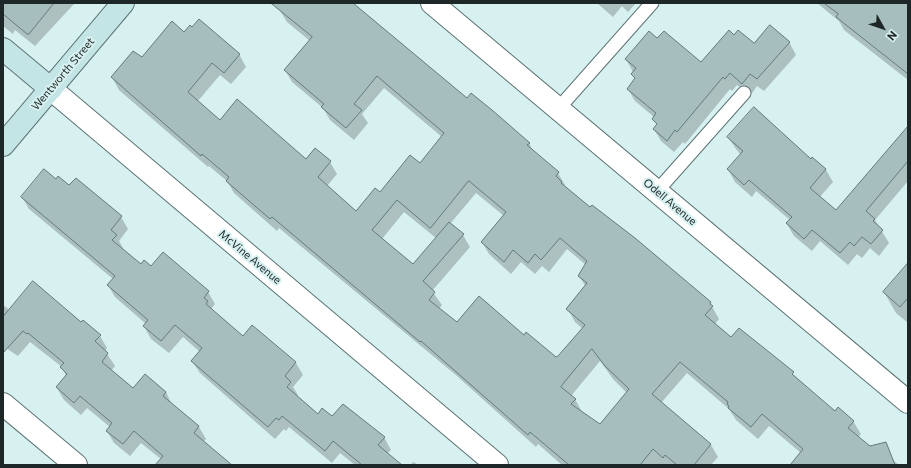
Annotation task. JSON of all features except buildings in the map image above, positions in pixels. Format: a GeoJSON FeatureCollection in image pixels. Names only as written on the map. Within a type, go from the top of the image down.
{"type":"FeatureCollection","features":[{"type":"Feature","properties":{"kind":"street","name":"Wentworth Street"},"geometry":{"type":"LineString","coordinates":[[3,145],[124,3]]}},
{"type":"Feature","properties":{"kind":"street","name":"Odell Avenue"},"geometry":{"type":"LineString","coordinates":[[432,3],[908,402]]}},
{"type":"Feature","properties":{"kind":"street","name":"McVine Avenue"},"geometry":{"type":"LineString","coordinates":[[3,49],[497,465]]}},
{"type":"Feature","properties":{"kind":"street"},"geometry":{"type":"LineString","coordinates":[[3,404],[76,465]]}},
{"type":"Feature","properties":{"kind":"lane"},"geometry":{"type":"LineString","coordinates":[[558,109],[652,3]]}},
{"type":"Feature","properties":{"kind":"lane"},"geometry":{"type":"LineString","coordinates":[[657,191],[744,93]]}}]}
